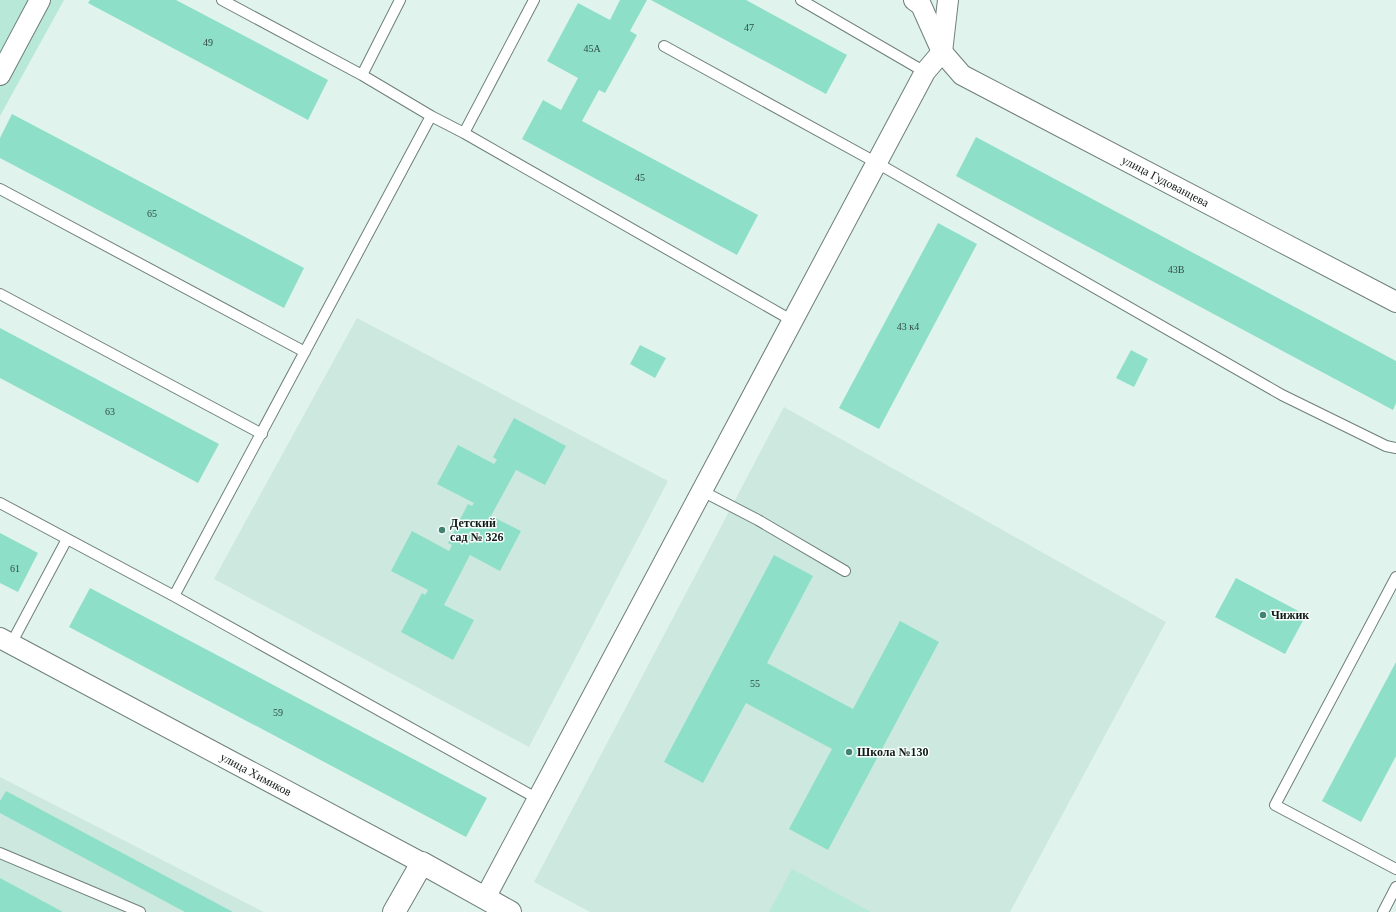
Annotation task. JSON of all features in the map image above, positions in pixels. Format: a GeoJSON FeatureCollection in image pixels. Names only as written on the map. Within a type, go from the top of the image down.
{"type":"FeatureCollection","features":[{"type":"Feature","properties":{"kind":"street"},"geometry":{"type":"LineString","coordinates":[[0,75],[40,0]]}},
{"type":"Feature","properties":{"kind":"street","name":"улица Гудованцева"},"geometry":{"type":"LineString","coordinates":[[914,0],[921,4],[942,52],[962,75],[1396,302]]}},
{"type":"Feature","properties":{"kind":"street"},"geometry":{"type":"LineString","coordinates":[[485,898],[925,72],[942,52],[948,0]]}},
{"type":"Feature","properties":{"kind":"street","name":"улица Химиков"},"geometry":{"type":"LineString","coordinates":[[6,641],[422,863],[510,912]]}},
{"type":"Feature","properties":{"kind":"street"},"geometry":{"type":"LineString","coordinates":[[394,912],[422,863]]}},
{"type":"Feature","properties":{"kind":"lane"},"geometry":{"type":"LineString","coordinates":[[222,0],[362,75],[431,116],[464,133],[793,321]]}},
{"type":"Feature","properties":{"kind":"lane"},"geometry":{"type":"LineString","coordinates":[[362,75],[400,0]]}},
{"type":"Feature","properties":{"kind":"lane"},"geometry":{"type":"LineString","coordinates":[[464,133],[534,0]]}},
{"type":"Feature","properties":{"kind":"lane"},"geometry":{"type":"LineString","coordinates":[[801,0],[925,72]]}},
{"type":"Feature","properties":{"kind":"lane"},"geometry":{"type":"LineString","coordinates":[[664,46],[877,163],[1282,394],[1386,446],[1396,448]]}},
{"type":"Feature","properties":{"kind":"lane"},"geometry":{"type":"LineString","coordinates":[[174,596],[431,116]]}},
{"type":"Feature","properties":{"kind":"lane"},"geometry":{"type":"LineString","coordinates":[[0,189],[305,352]]}},
{"type":"Feature","properties":{"kind":"lane"},"geometry":{"type":"LineString","coordinates":[[0,294],[262,434]]}},
{"type":"Feature","properties":{"kind":"lane"},"geometry":{"type":"LineString","coordinates":[[702,491],[758,520],[845,571]]}},
{"type":"Feature","properties":{"kind":"lane"},"geometry":{"type":"LineString","coordinates":[[0,503],[174,596],[538,799]]}},
{"type":"Feature","properties":{"kind":"lane"},"geometry":{"type":"LineString","coordinates":[[6,641],[67,539]]}},
{"type":"Feature","properties":{"kind":"lane"},"geometry":{"type":"LineString","coordinates":[[1396,577],[1275,805],[1396,869]]}},
{"type":"Feature","properties":{"kind":"lane"},"geometry":{"type":"LineString","coordinates":[[0,853],[140,912]]}},
{"type":"Feature","properties":{"kind":"lane"},"geometry":{"type":"LineString","coordinates":[[1383,912],[1396,887]]}},
{"type":"Feature","properties":{"kind":"shaded area","name":"Детский сад № 326"},"geometry":{"type":"Polygon","coordinates":[[[357,318],[668,481],[529,747],[214,579],[357,318]]]}},
{"type":"Feature","properties":{"kind":"shaded area","name":"Школа №130"},"geometry":{"type":"Polygon","coordinates":[[[784,407],[1166,622],[1010,912],[590,912],[534,882],[784,407]]]}},
{"type":"Feature","properties":{"kind":"shaded area"},"geometry":{"type":"Polygon","coordinates":[[[0,777],[264,912],[0,912],[0,777]]]}},
{"type":"Feature","properties":{"kind":"green space"},"geometry":{"type":"Polygon","coordinates":[[[0,0],[64,0],[0,116],[0,0]]]}},
{"type":"Feature","properties":{"kind":"green space"},"geometry":{"type":"Polygon","coordinates":[[[792,869],[871,912],[769,912],[792,869]]]}},
{"type":"Feature","properties":{"kind":"building"},"geometry":{"type":"Polygon","coordinates":[[[90,0],[176,0],[328,80],[308,120],[88,3],[90,0]]]}},
{"type":"Feature","properties":{"kind":"building"},"geometry":{"type":"Polygon","coordinates":[[[620,0],[647,0],[630,31],[637,35],[605,93],[599,90],[582,121],[758,215],[737,255],[522,139],[543,100],[561,110],[578,78],[547,61],[578,3],[610,20],[620,0]]]}},
{"type":"Feature","properties":{"kind":"building"},"geometry":{"type":"Polygon","coordinates":[[[651,0],[746,0],[847,55],[826,94],[651,0]]]}},
{"type":"Feature","properties":{"kind":"building"},"geometry":{"type":"Polygon","coordinates":[[[12,114],[304,268],[284,308],[0,158],[0,138],[12,114]]]}},
{"type":"Feature","properties":{"kind":"building"},"geometry":{"type":"Polygon","coordinates":[[[976,137],[1396,361],[1396,403],[1393,410],[956,176],[976,137]]]}},
{"type":"Feature","properties":{"kind":"building"},"geometry":{"type":"Polygon","coordinates":[[[938,223],[977,244],[879,429],[839,408],[938,223]]]}},
{"type":"Feature","properties":{"kind":"building"},"geometry":{"type":"Polygon","coordinates":[[[0,328],[219,444],[198,483],[0,378],[0,328]]]}},
{"type":"Feature","properties":{"kind":"building"},"geometry":{"type":"Polygon","coordinates":[[[640,345],[666,358],[655,378],[630,364],[640,345]]]}},
{"type":"Feature","properties":{"kind":"building"},"geometry":{"type":"Polygon","coordinates":[[[1131,350],[1148,359],[1134,387],[1116,378],[1131,350]]]}},
{"type":"Feature","properties":{"kind":"building"},"geometry":{"type":"Polygon","coordinates":[[[514,418],[566,446],[545,485],[516,470],[491,516],[521,531],[500,571],[470,555],[444,605],[474,620],[453,660],[401,632],[422,593],[425,595],[428,590],[391,571],[412,531],[449,551],[452,545],[448,543],[468,504],[472,506],[474,503],[437,484],[458,445],[494,464],[497,460],[493,457],[514,418]]]}},
{"type":"Feature","properties":{"kind":"building"},"geometry":{"type":"Polygon","coordinates":[[[0,533],[38,553],[18,592],[0,583],[0,533]]]}},
{"type":"Feature","properties":{"kind":"building"},"geometry":{"type":"Polygon","coordinates":[[[774,555],[813,576],[767,663],[853,709],[900,621],[939,642],[828,850],[789,829],[832,749],[746,703],[703,783],[664,762],[774,555]]]}},
{"type":"Feature","properties":{"kind":"building"},"geometry":{"type":"Polygon","coordinates":[[[1236,578],[1306,615],[1285,654],[1215,617],[1236,578]]]}},
{"type":"Feature","properties":{"kind":"building"},"geometry":{"type":"Polygon","coordinates":[[[90,588],[487,798],[466,837],[69,627],[90,588]]]}},
{"type":"Feature","properties":{"kind":"building"},"geometry":{"type":"Polygon","coordinates":[[[1396,662],[1396,756],[1361,822],[1322,801],[1396,662]]]}},
{"type":"Feature","properties":{"kind":"building"},"geometry":{"type":"Polygon","coordinates":[[[6,791],[233,912],[185,912],[0,813],[0,801],[6,791]]]}},
{"type":"Feature","properties":{"kind":"building"},"geometry":{"type":"Polygon","coordinates":[[[0,878],[63,912],[0,912],[0,878]]]}},
{"type":"Feature","properties":{"kind":"place","name":"Детский сад № 326"},"geometry":{"type":"Point","coordinates":[442,530]}},
{"type":"Feature","properties":{"kind":"place","name":"Чижик"},"geometry":{"type":"Point","coordinates":[1263,615]}},
{"type":"Feature","properties":{"kind":"place","name":"Школа №130"},"geometry":{"type":"Point","coordinates":[849,752]}}]}
